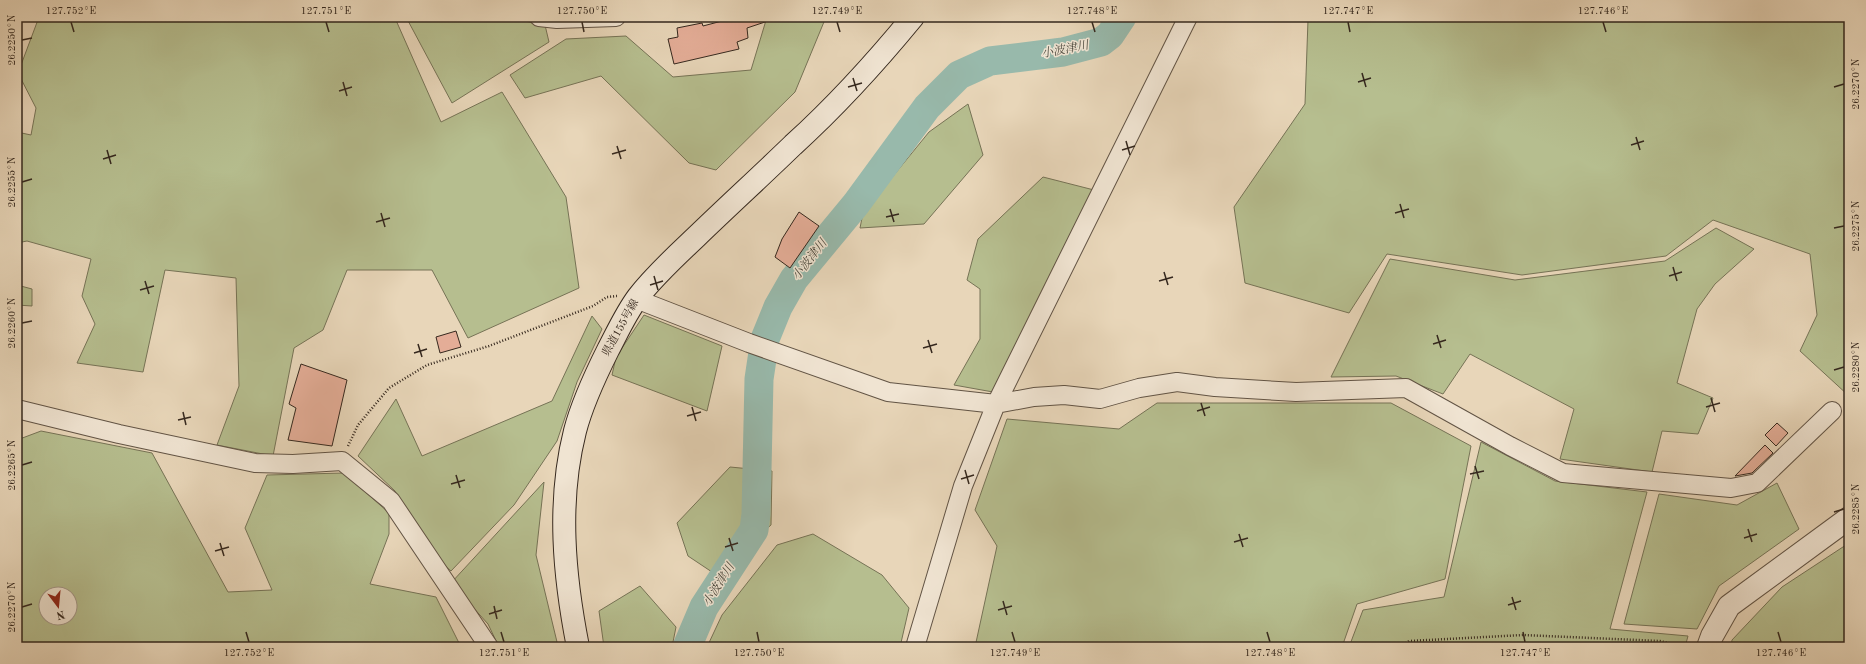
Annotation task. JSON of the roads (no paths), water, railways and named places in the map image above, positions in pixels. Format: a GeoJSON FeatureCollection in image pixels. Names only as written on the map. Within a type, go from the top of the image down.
{"type":"FeatureCollection","features":[{"type":"Feature","properties":{"kind":"main road","name":"県道155号線"},"geometry":{"type":"LineString","coordinates":[[578,647],[568,593],[565,544],[565,493],[569,461],[576,430],[600,366],[636,299],[677,255],[796,143],[849,90],[913,17]]}},
{"type":"Feature","properties":{"kind":"main road"},"geometry":{"type":"LineString","coordinates":[[1708,647],[1712,636],[1729,606],[1849,518]]}},
{"type":"Feature","properties":{"kind":"street"},"geometry":{"type":"LineString","coordinates":[[540,17],[557,19],[616,17]]}},
{"type":"Feature","properties":{"kind":"street"},"geometry":{"type":"LineString","coordinates":[[915,647],[963,486],[996,404],[1178,40],[1188,17]]}},
{"type":"Feature","properties":{"kind":"street"},"geometry":{"type":"LineString","coordinates":[[636,299],[749,343],[888,392],[996,404],[1034,397],[1064,395],[1100,399],[1139,388],[1177,382],[1215,388],[1296,392],[1406,388],[1510,446],[1563,472],[1731,488],[1757,484],[1832,411]]}},
{"type":"Feature","properties":{"kind":"street"},"geometry":{"type":"LineString","coordinates":[[17,409],[119,434],[255,464],[293,464],[342,460],[391,500],[489,647]]}},
{"type":"Feature","properties":{"kind":"waterway","name":"小波津川"},"geometry":{"type":"LineString","coordinates":[[687,647],[704,607],[754,530],[756,514],[759,379],[765,339],[778,307],[794,279],[856,204],[927,107],[959,75],[990,61],[1063,52],[1101,42],[1110,35],[1122,17]]}}]}
